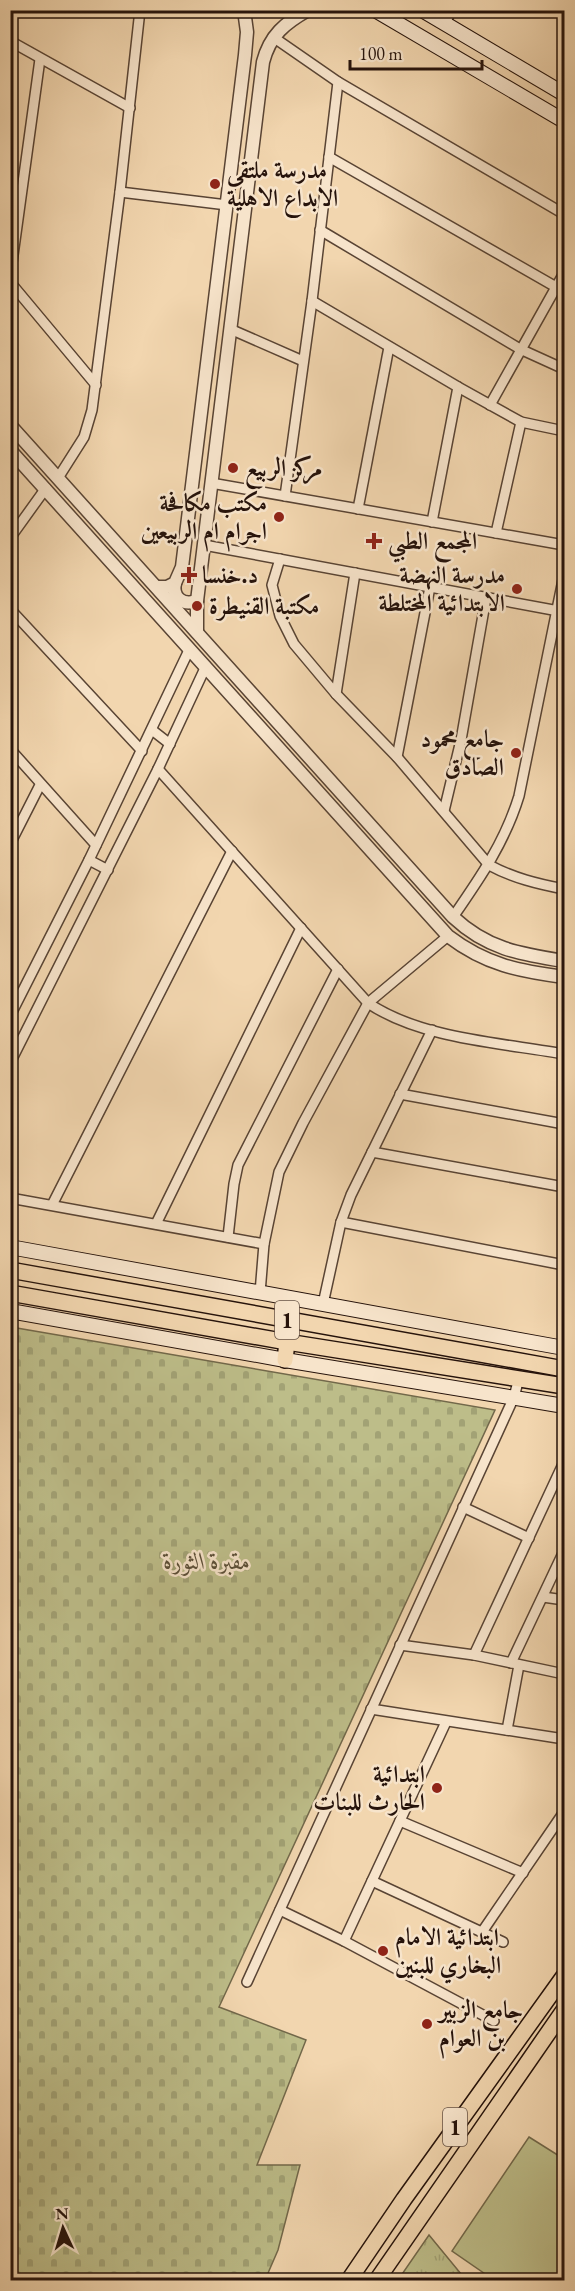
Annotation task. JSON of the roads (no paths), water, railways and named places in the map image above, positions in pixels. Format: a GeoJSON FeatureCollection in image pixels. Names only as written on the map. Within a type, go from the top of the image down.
{"type":"FeatureCollection","features":[{"type":"Feature","properties":{"kind":"highway","name":"1"},"geometry":{"type":"LineString","coordinates":[[10,1270],[564,1369]]}},
{"type":"Feature","properties":{"kind":"highway","name":"1"},"geometry":{"type":"LineString","coordinates":[[10,1293],[287,1342],[564,1386]]}},
{"type":"Feature","properties":{"kind":"highway"},"geometry":{"type":"LineString","coordinates":[[285,1360],[287,1342]]}},
{"type":"Feature","properties":{"kind":"highway","name":"1"},"geometry":{"type":"LineString","coordinates":[[349,2280],[404,2199],[564,1976]]}},
{"type":"Feature","properties":{"kind":"highway","name":"1"},"geometry":{"type":"LineString","coordinates":[[377,2280],[564,2010]]}},
{"type":"Feature","properties":{"kind":"main road"},"geometry":{"type":"LineString","coordinates":[[375,10],[564,121]]}},
{"type":"Feature","properties":{"kind":"main road"},"geometry":{"type":"LineString","coordinates":[[422,10],[564,94]]}},
{"type":"Feature","properties":{"kind":"main road"},"geometry":{"type":"LineString","coordinates":[[10,1247],[564,1348]]}},
{"type":"Feature","properties":{"kind":"main road"},"geometry":{"type":"LineString","coordinates":[[10,1311],[285,1360],[564,1406]]}},
{"type":"Feature","properties":{"kind":"street"},"geometry":{"type":"LineString","coordinates":[[58,478],[84,437],[92,410],[120,192],[140,10]]}},
{"type":"Feature","properties":{"kind":"street"},"geometry":{"type":"LineString","coordinates":[[196,601],[187,603],[179,600],[174,592],[182,567],[247,43],[244,10]]}},
{"type":"Feature","properties":{"kind":"street"},"geometry":{"type":"LineString","coordinates":[[197,632],[196,601],[263,62],[273,38],[289,21],[308,10]]}},
{"type":"Feature","properties":{"kind":"street"},"geometry":{"type":"LineString","coordinates":[[444,24],[452,10]]}},
{"type":"Feature","properties":{"kind":"street"},"geometry":{"type":"LineString","coordinates":[[273,38],[338,82],[564,214]]}},
{"type":"Feature","properties":{"kind":"street"},"geometry":{"type":"LineString","coordinates":[[10,41],[130,108]]}},
{"type":"Feature","properties":{"kind":"street"},"geometry":{"type":"LineString","coordinates":[[40,59],[10,279],[96,385]]}},
{"type":"Feature","properties":{"kind":"street"},"geometry":{"type":"LineString","coordinates":[[285,496],[312,301],[338,82]]}},
{"type":"Feature","properties":{"kind":"street"},"geometry":{"type":"LineString","coordinates":[[329,157],[556,287]]}},
{"type":"Feature","properties":{"kind":"street"},"geometry":{"type":"LineString","coordinates":[[120,192],[227,205]]}},
{"type":"Feature","properties":{"kind":"street"},"geometry":{"type":"LineString","coordinates":[[320,230],[520,350],[564,369]]}},
{"type":"Feature","properties":{"kind":"street"},"geometry":{"type":"LineString","coordinates":[[490,405],[564,273]]}},
{"type":"Feature","properties":{"kind":"street"},"geometry":{"type":"LineString","coordinates":[[312,301],[521,422],[564,431]]}},
{"type":"Feature","properties":{"kind":"street"},"geometry":{"type":"LineString","coordinates":[[230,329],[303,361]]}},
{"type":"Feature","properties":{"kind":"street"},"geometry":{"type":"LineString","coordinates":[[358,509],[390,347]]}},
{"type":"Feature","properties":{"kind":"street"},"geometry":{"type":"LineString","coordinates":[[432,522],[458,387]]}},
{"type":"Feature","properties":{"kind":"street"},"geometry":{"type":"LineString","coordinates":[[496,533],[521,422]]}},
{"type":"Feature","properties":{"kind":"street"},"geometry":{"type":"LineString","coordinates":[[10,425],[453,917],[475,935],[501,948],[529,956],[564,961]]}},
{"type":"Feature","properties":{"kind":"street"},"geometry":{"type":"LineString","coordinates":[[10,450],[448,936],[491,962],[524,971],[564,977]]}},
{"type":"Feature","properties":{"kind":"street"},"geometry":{"type":"LineString","coordinates":[[211,483],[564,545]]}},
{"type":"Feature","properties":{"kind":"street"},"geometry":{"type":"LineString","coordinates":[[10,538],[46,488]]}},
{"type":"Feature","properties":{"kind":"street"},"geometry":{"type":"LineString","coordinates":[[204,545],[561,612]]}},
{"type":"Feature","properties":{"kind":"street"},"geometry":{"type":"LineString","coordinates":[[280,559],[272,585],[280,616],[294,644],[336,694],[397,757],[489,865],[507,875],[564,890]]}},
{"type":"Feature","properties":{"kind":"street"},"geometry":{"type":"LineString","coordinates":[[336,694],[355,573]]}},
{"type":"Feature","properties":{"kind":"street"},"geometry":{"type":"LineString","coordinates":[[453,917],[489,865],[511,823],[561,612],[564,575]]}},
{"type":"Feature","properties":{"kind":"street"},"geometry":{"type":"LineString","coordinates":[[157,587],[167,587],[175,583]]}},
{"type":"Feature","properties":{"kind":"street"},"geometry":{"type":"LineString","coordinates":[[397,757],[430,587]]}},
{"type":"Feature","properties":{"kind":"street"},"geometry":{"type":"LineString","coordinates":[[444,811],[461,740],[486,598]]}},
{"type":"Feature","properties":{"kind":"street"},"geometry":{"type":"LineString","coordinates":[[10,609],[142,751]]}},
{"type":"Feature","properties":{"kind":"street"},"geometry":{"type":"LineString","coordinates":[[10,1016],[142,751],[190,648]]}},
{"type":"Feature","properties":{"kind":"street"},"geometry":{"type":"LineString","coordinates":[[10,1063],[158,769],[206,666]]}},
{"type":"Feature","properties":{"kind":"street"},"geometry":{"type":"LineString","coordinates":[[152,730],[170,744]]}},
{"type":"Feature","properties":{"kind":"street"},"geometry":{"type":"LineString","coordinates":[[10,749],[96,845]]}},
{"type":"Feature","properties":{"kind":"street"},"geometry":{"type":"LineString","coordinates":[[302,772],[313,763]]}},
{"type":"Feature","properties":{"kind":"street"},"geometry":{"type":"LineString","coordinates":[[158,769],[368,1003],[385,1014],[432,1030],[564,1054]]}},
{"type":"Feature","properties":{"kind":"street"},"geometry":{"type":"LineString","coordinates":[[10,844],[40,785]]}},
{"type":"Feature","properties":{"kind":"street"},"geometry":{"type":"LineString","coordinates":[[52,1205],[232,851]]}},
{"type":"Feature","properties":{"kind":"street"},"geometry":{"type":"LineString","coordinates":[[88,860],[108,870]]}},
{"type":"Feature","properties":{"kind":"street"},"geometry":{"type":"LineString","coordinates":[[156,1224],[301,928]]}},
{"type":"Feature","properties":{"kind":"street"},"geometry":{"type":"LineString","coordinates":[[260,1293],[264,1244],[279,1172],[303,1123],[368,1003],[448,936]]}},
{"type":"Feature","properties":{"kind":"street"},"geometry":{"type":"LineString","coordinates":[[228,1237],[238,1165],[338,969]]}},
{"type":"Feature","properties":{"kind":"street"},"geometry":{"type":"LineString","coordinates":[[323,1304],[341,1222],[351,1195],[432,1030]]}},
{"type":"Feature","properties":{"kind":"street"},"geometry":{"type":"LineString","coordinates":[[400,1094],[564,1124]]}},
{"type":"Feature","properties":{"kind":"street"},"geometry":{"type":"LineString","coordinates":[[372,1152],[564,1187]]}},
{"type":"Feature","properties":{"kind":"street"},"geometry":{"type":"LineString","coordinates":[[10,1198],[264,1244]]}},
{"type":"Feature","properties":{"kind":"street"},"geometry":{"type":"LineString","coordinates":[[341,1222],[564,1265]]}},
{"type":"Feature","properties":{"kind":"street"},"geometry":{"type":"LineString","coordinates":[[247,1982],[514,1397],[519,1378]]}},
{"type":"Feature","properties":{"kind":"street"},"geometry":{"type":"LineString","coordinates":[[474,1656],[564,1465]]}},
{"type":"Feature","properties":{"kind":"street"},"geometry":{"type":"LineString","coordinates":[[463,1507],[530,1538]]}},
{"type":"Feature","properties":{"kind":"street"},"geometry":{"type":"LineString","coordinates":[[507,1730],[515,1664],[564,1551]]}},
{"type":"Feature","properties":{"kind":"street"},"geometry":{"type":"LineString","coordinates":[[543,1597],[564,1600]]}},
{"type":"Feature","properties":{"kind":"street"},"geometry":{"type":"LineString","coordinates":[[400,1645],[474,1656],[564,1674]]}},
{"type":"Feature","properties":{"kind":"street"},"geometry":{"type":"LineString","coordinates":[[371,1709],[564,1739]]}},
{"type":"Feature","properties":{"kind":"street"},"geometry":{"type":"LineString","coordinates":[[345,1941],[446,1722]]}},
{"type":"Feature","properties":{"kind":"street"},"geometry":{"type":"LineString","coordinates":[[483,1932],[564,1812]]}},
{"type":"Feature","properties":{"kind":"street"},"geometry":{"type":"LineString","coordinates":[[400,1821],[523,1874]]}},
{"type":"Feature","properties":{"kind":"street"},"geometry":{"type":"LineString","coordinates":[[372,1881],[503,1942]]}},
{"type":"Feature","properties":{"kind":"street"},"geometry":{"type":"LineString","coordinates":[[280,1910],[345,1941],[494,2021]]}},
{"type":"Feature","properties":{"kind":"place","name":"مدرسة ملتقى الابداع الاهلية"},"geometry":{"type":"Point","coordinates":[215,184]}},
{"type":"Feature","properties":{"kind":"place","name":"مركز الربيع"},"geometry":{"type":"Point","coordinates":[233,468]}},
{"type":"Feature","properties":{"kind":"place","name":"مكتب مكافحة اجرام ام الربيعين"},"geometry":{"type":"Point","coordinates":[279,517]}},
{"type":"Feature","properties":{"kind":"place","name":"المجمع الطبي"},"geometry":{"type":"Point","coordinates":[374,541]}},
{"type":"Feature","properties":{"kind":"place","name":"د.خنسا"},"geometry":{"type":"Point","coordinates":[189,575]}},
{"type":"Feature","properties":{"kind":"place","name":"مدرسة النهضة الابتدائية المختلطة"},"geometry":{"type":"Point","coordinates":[517,589]}},
{"type":"Feature","properties":{"kind":"place","name":"مكتبة القنيطرة"},"geometry":{"type":"Point","coordinates":[197,606]}},
{"type":"Feature","properties":{"kind":"place","name":"جامع محمود الصادق"},"geometry":{"type":"Point","coordinates":[516,753]}},
{"type":"Feature","properties":{"kind":"place","name":"ابتدائية الحارث للبنات"},"geometry":{"type":"Point","coordinates":[437,1788]}},
{"type":"Feature","properties":{"kind":"place","name":"ابتدائية الامام البخاري للبنين"},"geometry":{"type":"Point","coordinates":[383,1951]}},
{"type":"Feature","properties":{"kind":"place","name":"جامع الزبير بن العوام"},"geometry":{"type":"Point","coordinates":[427,2024]}},
{"type":"Feature","properties":{"kind":"park label","name":"مقبرة الثورة"},"geometry":{"type":"Point","coordinates":[207,1561]}}]}
